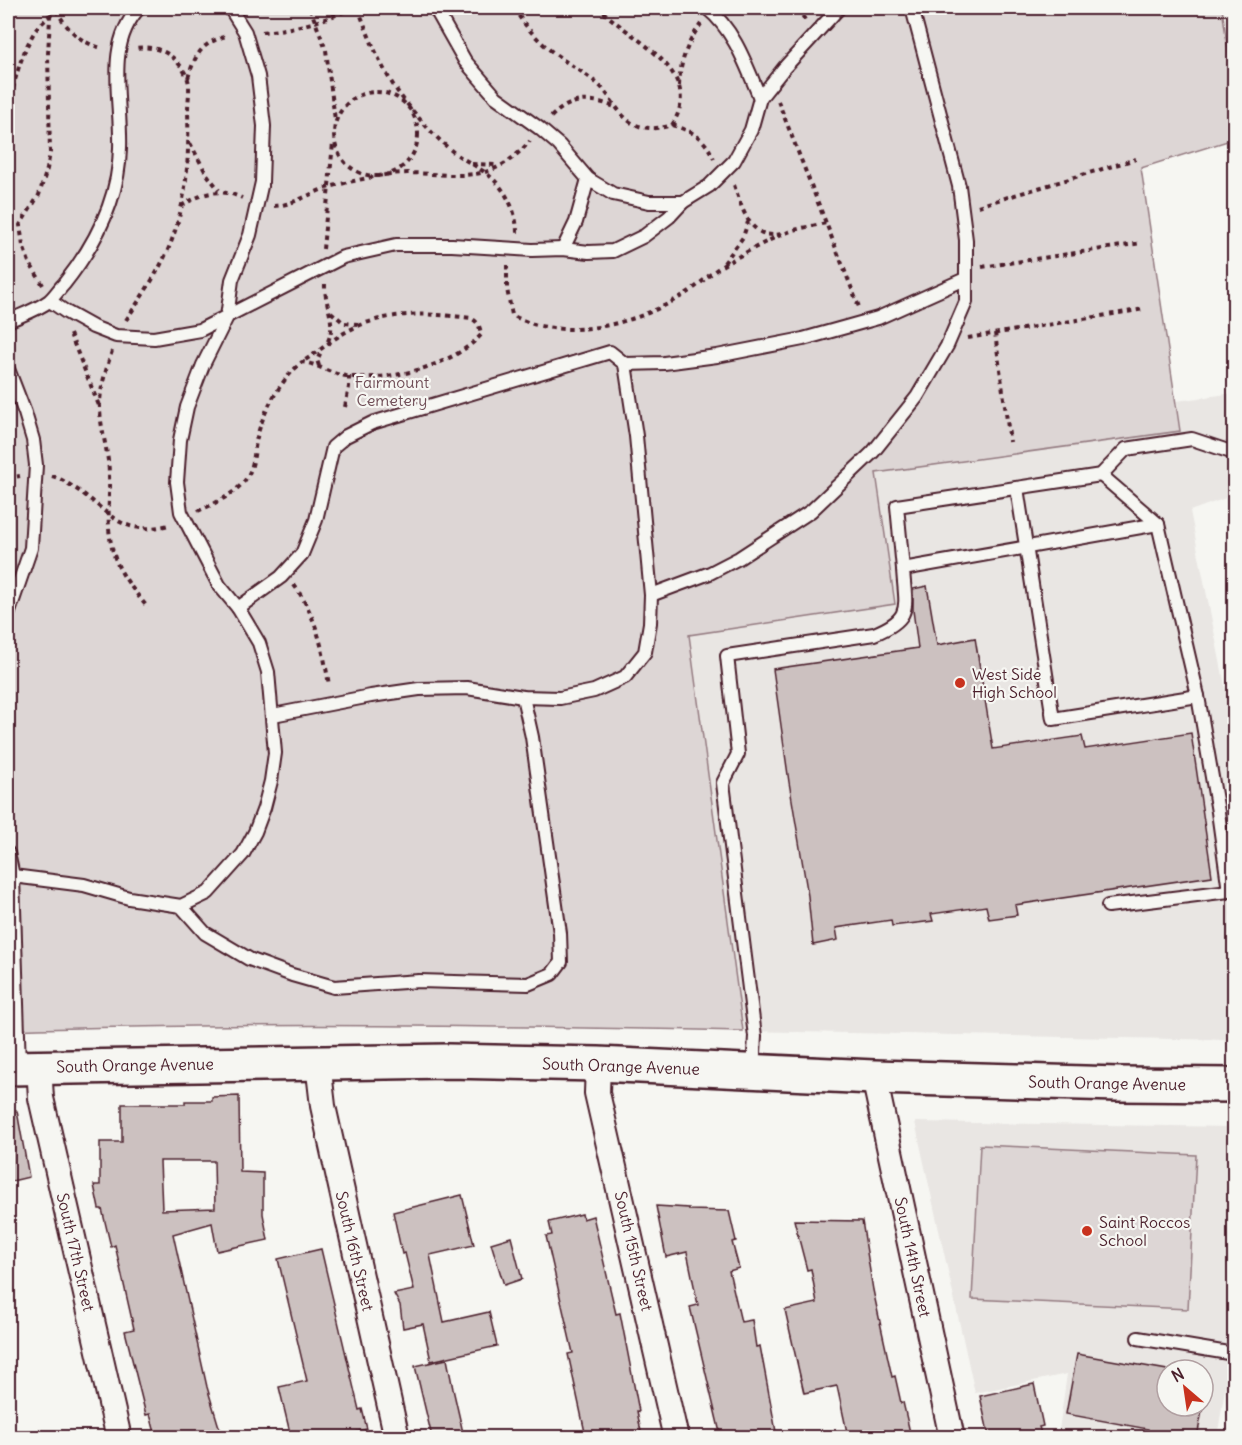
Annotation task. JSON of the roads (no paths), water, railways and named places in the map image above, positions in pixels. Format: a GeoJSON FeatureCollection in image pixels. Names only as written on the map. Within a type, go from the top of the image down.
{"type":"FeatureCollection","features":[{"type":"Feature","properties":{"kind":"main road","name":"South Orange Avenue"},"geometry":{"type":"LineString","coordinates":[[22,1067],[448,1061],[598,1064],[874,1077],[1234,1085]]}},
{"type":"Feature","properties":{"kind":"street","name":"South 16th Street"},"geometry":{"type":"LineString","coordinates":[[318,1063],[323,1106],[397,1437]]}},
{"type":"Feature","properties":{"kind":"street","name":"South 15th Street"},"geometry":{"type":"LineString","coordinates":[[598,1064],[597,1094],[676,1437]]}},
{"type":"Feature","properties":{"kind":"street","name":"South 17th Street"},"geometry":{"type":"LineString","coordinates":[[22,1067],[41,1098],[119,1437]]}},
{"type":"Feature","properties":{"kind":"street","name":"South 14th Street"},"geometry":{"type":"LineString","coordinates":[[874,1077],[952,1437]]}},
{"type":"Feature","properties":{"kind":"lane"},"geometry":{"type":"LineString","coordinates":[[8,321],[50,301],[91,245],[109,210],[121,150],[117,66],[120,40],[132,15],[139,8]]}},
{"type":"Feature","properties":{"kind":"lane"},"geometry":{"type":"LineString","coordinates":[[13,876],[84,885],[129,898],[181,906],[208,893],[243,854],[255,832],[271,781],[275,753],[273,715],[268,672],[259,643],[238,608],[219,585],[181,512],[177,482],[180,440],[187,407],[203,365],[227,316],[232,280],[250,235],[262,182],[264,126],[258,76],[245,32],[230,8]]}},
{"type":"Feature","properties":{"kind":"lane"},"geometry":{"type":"LineString","coordinates":[[435,8],[465,61],[496,97],[553,140],[588,179],[613,194],[649,202],[683,202]]}},
{"type":"Feature","properties":{"kind":"lane"},"geometry":{"type":"LineString","coordinates":[[50,301],[84,322],[116,336],[154,338],[200,330],[343,257],[396,245],[614,251],[644,236],[669,217],[683,202],[709,186],[734,160],[751,130],[760,98],[839,8]]}},
{"type":"Feature","properties":{"kind":"lane"},"geometry":{"type":"LineString","coordinates":[[651,595],[710,573],[739,558],[811,511],[873,452],[917,397],[947,346],[966,302],[966,240],[958,186],[912,8]]}},
{"type":"Feature","properties":{"kind":"lane"},"geometry":{"type":"LineString","coordinates":[[706,13],[721,19],[741,52],[760,98]]}},
{"type":"Feature","properties":{"kind":"lane"},"geometry":{"type":"LineString","coordinates":[[563,249],[579,213],[588,179]]}},
{"type":"Feature","properties":{"kind":"lane"},"geometry":{"type":"LineString","coordinates":[[238,608],[281,577],[302,554],[316,520],[333,447],[346,436],[372,423],[610,352],[625,364],[664,363],[717,356],[803,339],[878,318],[965,279]]}},
{"type":"Feature","properties":{"kind":"lane"},"geometry":{"type":"LineString","coordinates":[[273,715],[420,689],[467,688],[523,697],[560,698],[594,691],[625,677],[645,652],[650,622],[651,595],[636,436],[625,364]]}},
{"type":"Feature","properties":{"kind":"lane"},"geometry":{"type":"LineString","coordinates":[[8,369],[30,431],[36,474],[31,548],[8,615]]}},
{"type":"Feature","properties":{"kind":"lane"},"geometry":{"type":"LineString","coordinates":[[753,1071],[755,1036],[723,783],[738,754],[727,656],[874,634],[897,623],[905,611],[897,506],[1101,475],[1126,449],[1192,439],[1234,453]]}},
{"type":"Feature","properties":{"kind":"lane"},"geometry":{"type":"LineString","coordinates":[[1101,475],[1158,524],[1198,696],[1229,891],[1108,906]]}},
{"type":"Feature","properties":{"kind":"lane"},"geometry":{"type":"LineString","coordinates":[[1017,488],[1053,718],[1198,696]]}},
{"type":"Feature","properties":{"kind":"lane"},"geometry":{"type":"LineString","coordinates":[[903,569],[1158,524]]}},
{"type":"Feature","properties":{"kind":"lane"},"geometry":{"type":"LineString","coordinates":[[181,906],[205,933],[249,959],[334,987],[419,981],[528,984],[552,974],[561,962],[560,933],[532,737],[523,697]]}},
{"type":"Feature","properties":{"kind":"lane"},"geometry":{"type":"LineString","coordinates":[[8,853],[13,876],[22,1067]]}},
{"type":"Feature","properties":{"kind":"lane"},"geometry":{"type":"LineString","coordinates":[[1138,1338],[1234,1354]]}},
{"type":"Feature","properties":{"kind":"place","name":"West Side High School"},"geometry":{"type":"Point","coordinates":[960,683]}},
{"type":"Feature","properties":{"kind":"place","name":"Saint Roccos School"},"geometry":{"type":"Point","coordinates":[1087,1231]}},
{"type":"Feature","properties":{"kind":"park label","name":"Fairmount Cemetery"},"geometry":{"type":"Point","coordinates":[392,391]}}]}
